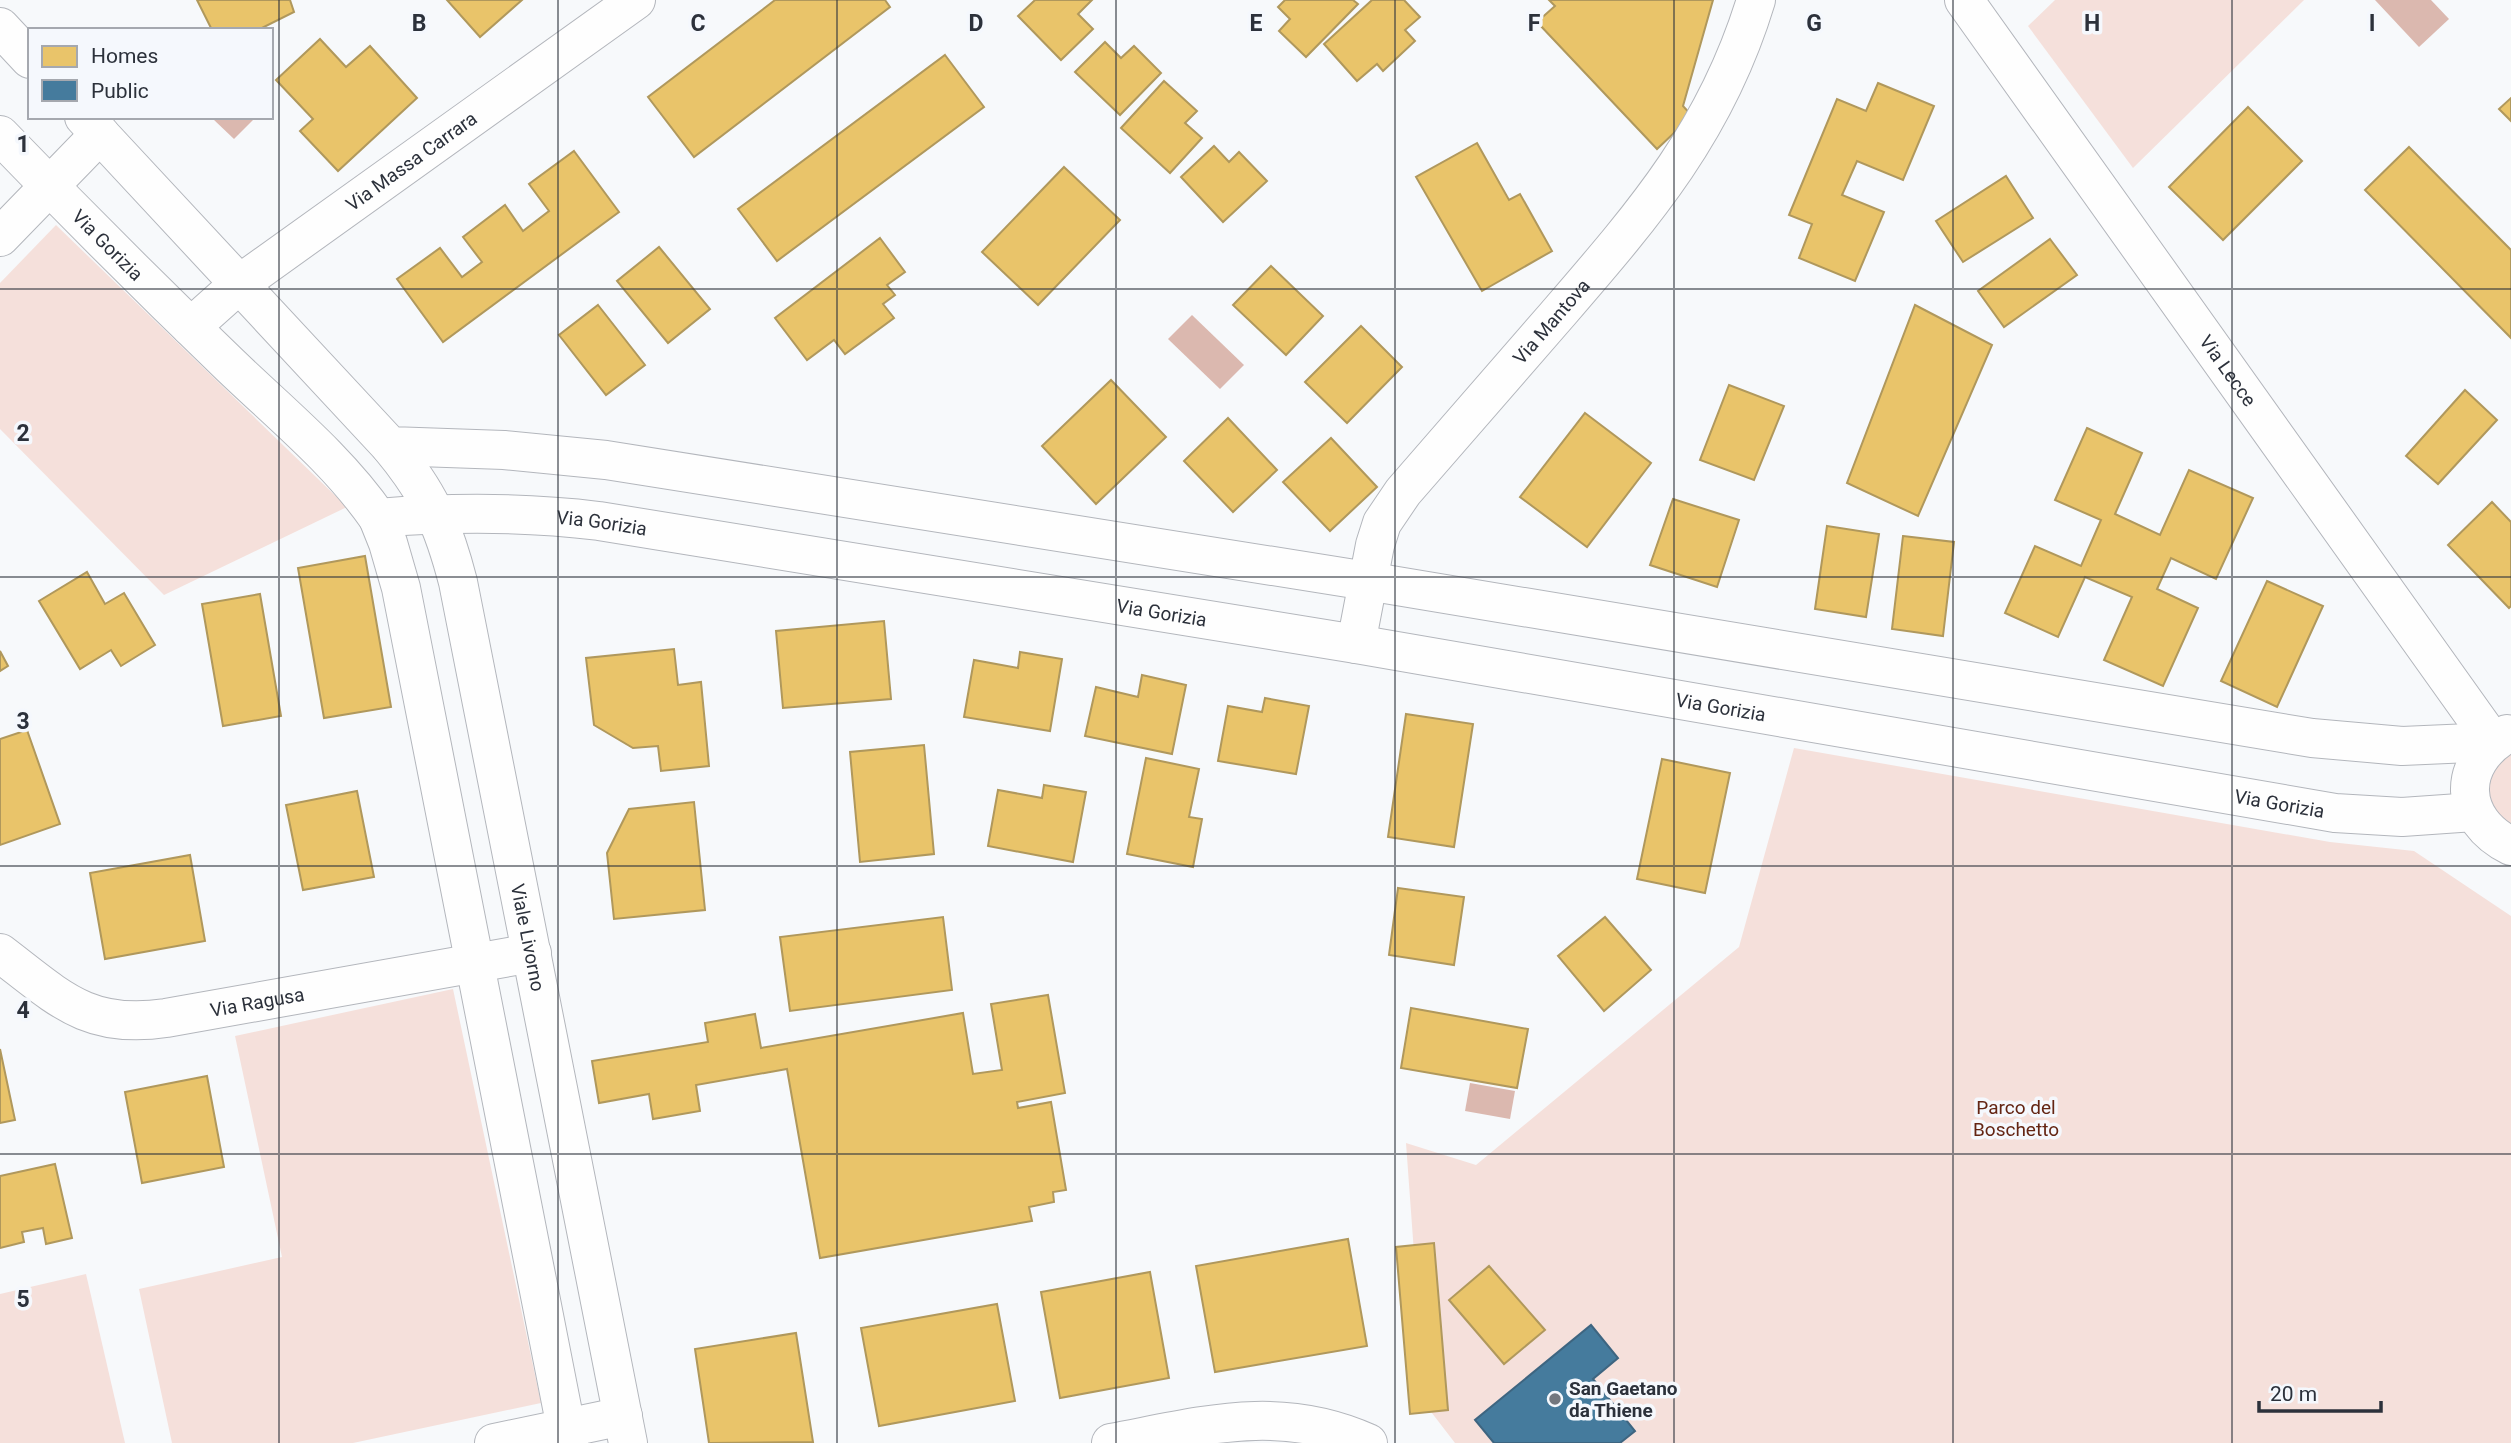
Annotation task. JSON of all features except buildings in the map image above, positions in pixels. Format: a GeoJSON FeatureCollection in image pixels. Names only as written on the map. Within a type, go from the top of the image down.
{"type":"FeatureCollection","features":[{"type":"Feature","properties":{"kind":"street","name":"Via Massa Carrara"},"geometry":{"type":"LineString","coordinates":[[191,327],[238,285],[636,0]]}},
{"type":"Feature","properties":{"kind":"street","name":"Via Mantova"},"geometry":{"type":"LineString","coordinates":[[1356,644],[1367,582],[1382,523],[1397,501],[1617,245],[1664,186],[1710,114],[1738,51],[1755,0]]}},
{"type":"Feature","properties":{"kind":"street","name":"Via Lecce"},"geometry":{"type":"LineString","coordinates":[[1964,0],[2502,737]]}},
{"type":"Feature","properties":{"kind":"street"},"geometry":{"type":"LineString","coordinates":[[0,27],[28,57]]}},
{"type":"Feature","properties":{"kind":"street"},"geometry":{"type":"LineString","coordinates":[[0,237],[49,186],[92,126],[390,446],[491,449],[607,460],[2312,738],[2402,746],[2502,737]]}},
{"type":"Feature","properties":{"kind":"street","name":"Via Gorizia"},"geometry":{"type":"LineString","coordinates":[[0,135],[191,327],[337,468],[377,518],[436,513],[519,514],[599,522],[1356,644],[2335,813],[2414,817],[2474,812]]}},
{"type":"Feature","properties":{"kind":"street","name":"Viale Livorno"},"geometry":{"type":"LineString","coordinates":[[390,446],[417,481],[436,513],[458,582],[625,1429]]}},
{"type":"Feature","properties":{"kind":"street"},"geometry":{"type":"LineString","coordinates":[[377,518],[388,542],[401,589],[567,1435]]}},
{"type":"Feature","properties":{"kind":"street"},"geometry":{"type":"LineString","coordinates":[[2502,737],[2480,756],[2472,774],[2470,793],[2474,812],[2484,828],[2511,846]]}},
{"type":"Feature","properties":{"kind":"street","name":"Via Ragusa"},"geometry":{"type":"LineString","coordinates":[[0,953],[66,1002],[94,1016],[125,1021],[166,1018],[532,953]]}},
{"type":"Feature","properties":{"kind":"street"},"geometry":{"type":"LineString","coordinates":[[1111,1443],[1218,1423],[1260,1420],[1320,1426],[1368,1443]]}},
{"type":"Feature","properties":{"kind":"street"},"geometry":{"type":"LineString","coordinates":[[494,1443],[625,1429]]}},
{"type":"Feature","properties":{"kind":"green space"},"geometry":{"type":"Polygon","coordinates":[[[2055,0],[2304,0],[2133,168],[2028,26],[2055,0]]]}},
{"type":"Feature","properties":{"kind":"green space"},"geometry":{"type":"Polygon","coordinates":[[[56,225],[347,507],[164,595],[0,429],[0,283],[56,225]]]}},
{"type":"Feature","properties":{"kind":"green space"},"geometry":{"type":"Polygon","coordinates":[[[2511,745],[2511,833],[2492,819],[2484,775],[2511,745]]]}},
{"type":"Feature","properties":{"kind":"green space","name":"Parco del Boschetto"},"geometry":{"type":"Polygon","coordinates":[[[1794,748],[2330,842],[2414,851],[2511,916],[2511,1443],[1455,1443],[1425,1404],[1406,1143],[1476,1165],[1739,947],[1794,748]]]}},
{"type":"Feature","properties":{"kind":"green space"},"geometry":{"type":"Polygon","coordinates":[[[453,989],[541,1403],[353,1443],[172,1443],[139,1289],[282,1257],[235,1036],[453,989]]]}},
{"type":"Feature","properties":{"kind":"green space"},"geometry":{"type":"Polygon","coordinates":[[[86,1274],[125,1443],[0,1443],[0,1294],[86,1274]]]}},
{"type":"Feature","properties":{"kind":"shaded area"},"geometry":{"type":"Polygon","coordinates":[[[2375,0],[2431,0],[2449,19],[2419,47],[2375,0]]]}},
{"type":"Feature","properties":{"kind":"shaded area"},"geometry":{"type":"Polygon","coordinates":[[[213,119],[254,119],[234,139],[213,119]]]}},
{"type":"Feature","properties":{"kind":"shaded area"},"geometry":{"type":"Polygon","coordinates":[[[1192,315],[1244,365],[1220,389],[1168,339],[1192,315]]]}},
{"type":"Feature","properties":{"kind":"shaded area"},"geometry":{"type":"Polygon","coordinates":[[[1470,1083],[1515,1091],[1510,1119],[1465,1111],[1470,1083]]]}},
{"type":"Feature","properties":{"kind":"place","name":"San Gaetano da Thiene"},"geometry":{"type":"Point","coordinates":[1555,1399]}}]}
